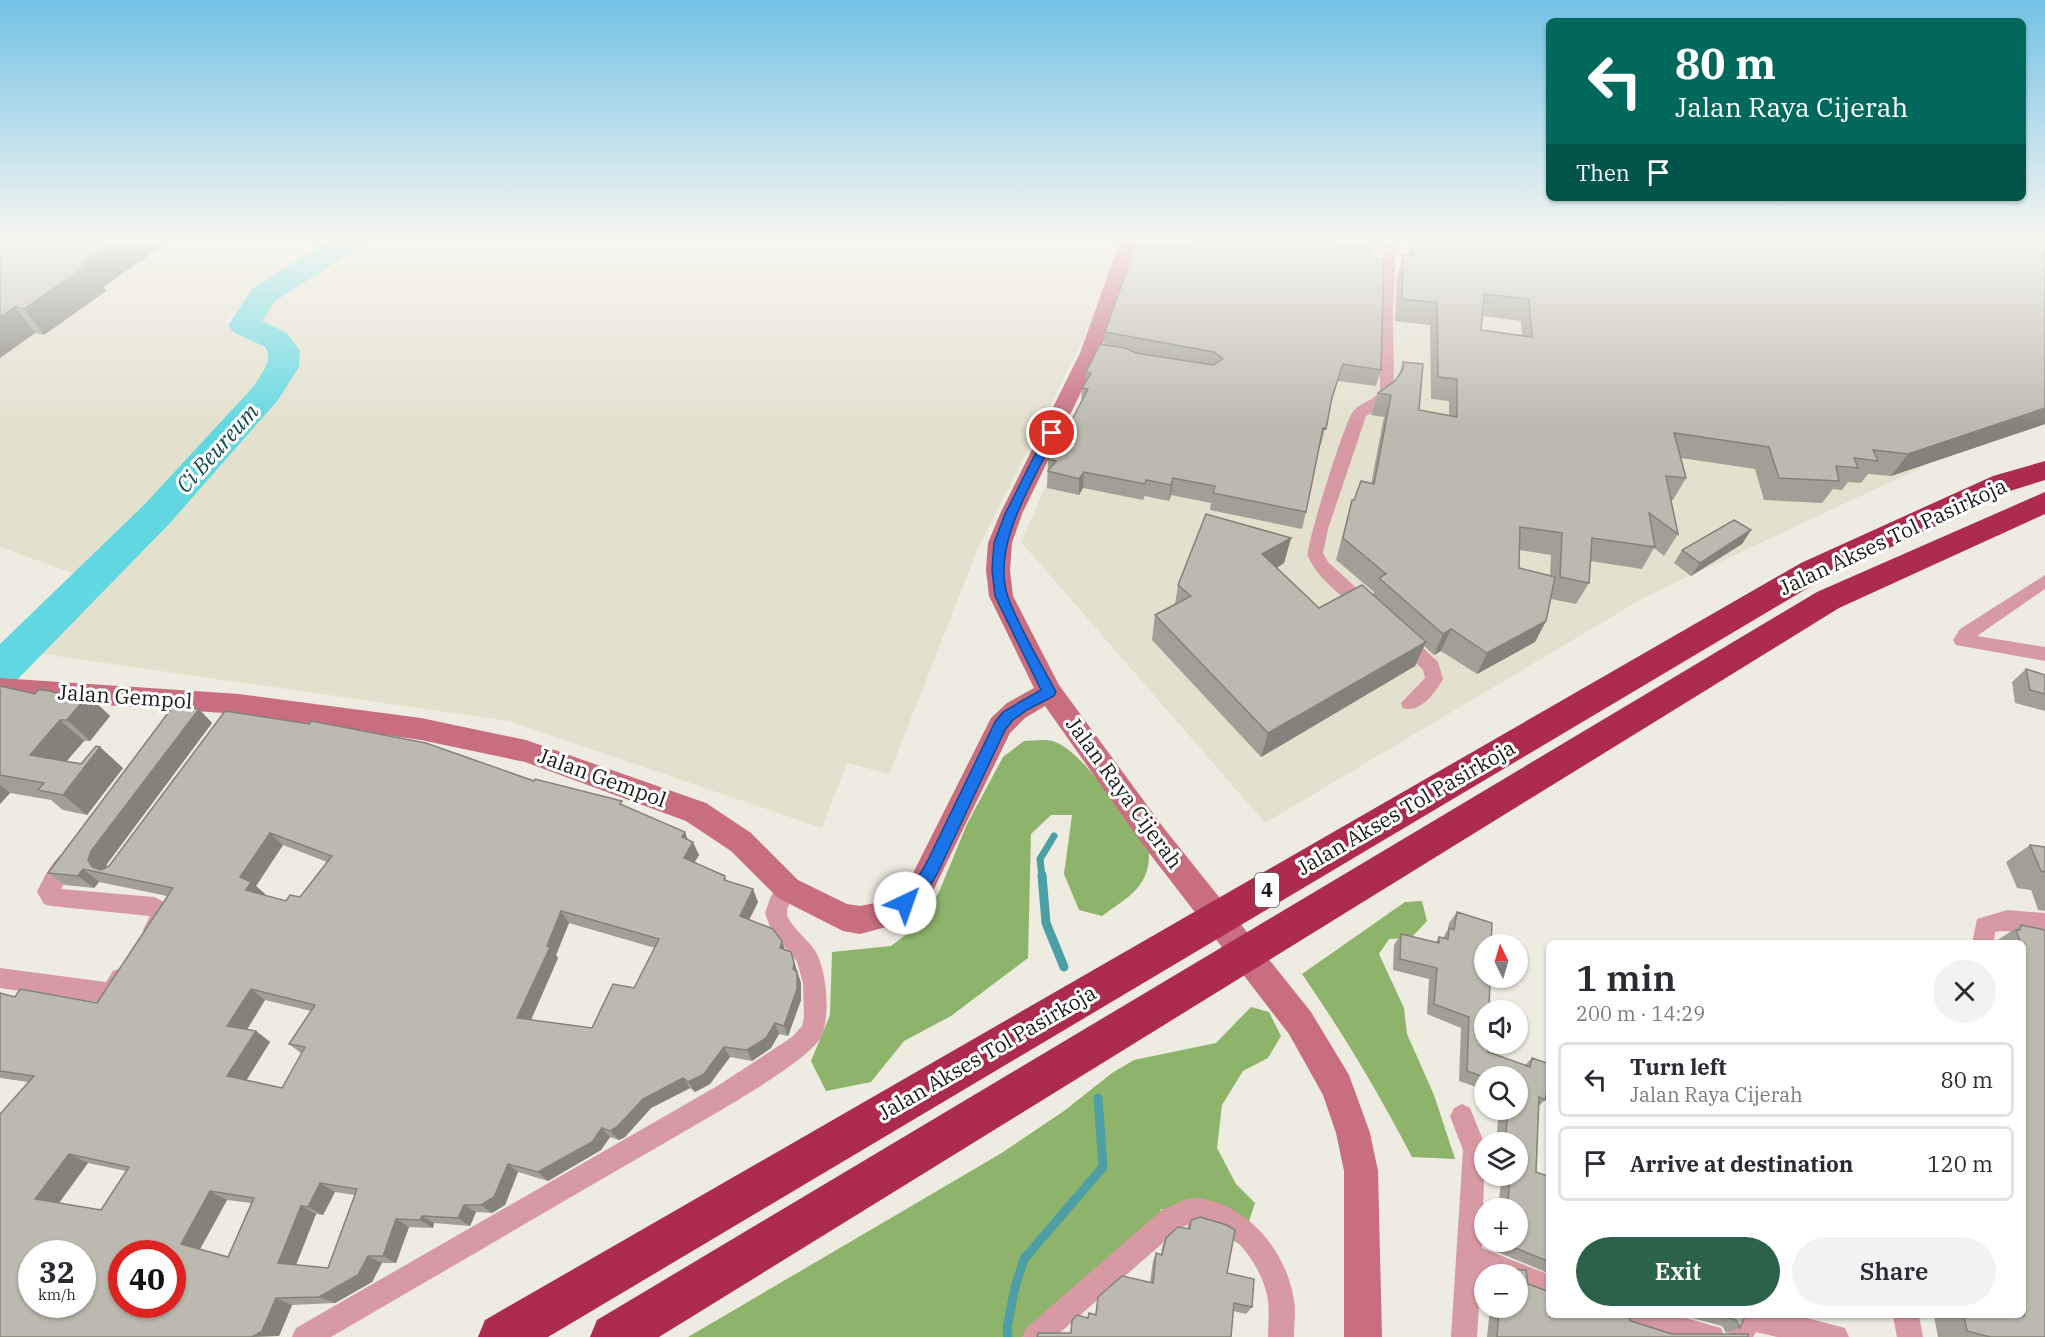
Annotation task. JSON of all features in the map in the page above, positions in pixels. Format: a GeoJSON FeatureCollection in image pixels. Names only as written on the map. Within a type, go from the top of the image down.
{"type":"FeatureCollection","features":[{"type":"Feature","properties":{"kind":"highway","name":"Jalan Akses Tol Pasirkoja"},"geometry":{"type":"LineString","coordinates":[[502,1337],[1812,571],[2003,483],[2045,470]]}},
{"type":"Feature","properties":{"kind":"highway","name":"Jalan Akses Tol Pasirkoja"},"geometry":{"type":"LineString","coordinates":[[614,1337],[1828,600],[2045,502]]}},
{"type":"Feature","properties":{"kind":"main road","name":"Jalan Raya Cijerah"},"geometry":{"type":"LineString","coordinates":[[1115,301],[1100,354],[1011,514],[1000,543],[998,570],[1001,596],[1049,692],[1154,836],[1300,1023],[1337,1087],[1353,1133],[1361,1171],[1363,1337]]}},
{"type":"Feature","properties":{"kind":"main road","name":"Jalan Gempol"},"geometry":{"type":"LineString","coordinates":[[2,690],[179,709],[421,729],[526,751],[696,813],[741,842],[788,889],[843,917],[860,920],[879,916],[905,903],[921,886],[933,867],[1000,726],[1008,716],[1022,706],[1049,692]]}},
{"type":"Feature","properties":{"kind":"street"},"geometry":{"type":"LineString","coordinates":[[1386,301],[1387,390],[1383,399],[1359,414],[1320,529],[1315,554],[1321,566],[1333,578],[1432,668],[1434,679],[1429,687],[1410,703]]}},
{"type":"Feature","properties":{"kind":"street"},"geometry":{"type":"LineString","coordinates":[[2045,581],[1966,634],[1962,640],[2045,654]]}},
{"type":"Feature","properties":{"kind":"street"},"geometry":{"type":"LineString","coordinates":[[79,844],[47,892],[51,897],[154,907],[162,913],[145,944]]}},
{"type":"Feature","properties":{"kind":"street"},"geometry":{"type":"LineString","coordinates":[[305,1337],[727,1093],[800,1045],[812,1032],[815,1018],[814,983],[807,957],[779,922],[776,913],[778,903],[788,889]]}},
{"type":"Feature","properties":{"kind":"street"},"geometry":{"type":"LineString","coordinates":[[1983,940],[1985,926],[1992,922],[2003,919],[2045,923]]}},
{"type":"Feature","properties":{"kind":"street"},"geometry":{"type":"LineString","coordinates":[[0,978],[111,993],[131,963]]}},
{"type":"Feature","properties":{"kind":"street"},"geometry":{"type":"LineString","coordinates":[[1462,1116],[1475,1150],[1464,1337]]}},
{"type":"Feature","properties":{"kind":"street"},"geometry":{"type":"LineString","coordinates":[[1035,1337],[1172,1219],[1189,1211],[1200,1210],[1218,1215],[1239,1228],[1262,1251],[1280,1296],[1281,1337]]}},
{"type":"Feature","properties":{"kind":"street"},"geometry":{"type":"LineString","coordinates":[[1469,1256],[1490,1264]]}},
{"type":"Feature","properties":{"kind":"street"},"geometry":{"type":"LineString","coordinates":[[1528,1279],[1546,1286]]}},
{"type":"Feature","properties":{"kind":"street"},"geometry":{"type":"LineString","coordinates":[[1636,1318],[1712,1337]]}},
{"type":"Feature","properties":{"kind":"street"},"geometry":{"type":"LineString","coordinates":[[1906,1318],[1910,1337]]}},
{"type":"Feature","properties":{"kind":"street"},"geometry":{"type":"LineString","coordinates":[[1740,1337],[1744,1324],[1755,1319],[1836,1337]]}},
{"type":"Feature","properties":{"kind":"shaded area"},"geometry":{"type":"Polygon","coordinates":[[[0,301],[245,301],[224,323],[259,344],[271,359],[267,374],[81,576],[0,547],[0,301]]]}},
{"type":"Feature","properties":{"kind":"shaded area"},"geometry":{"type":"Polygon","coordinates":[[[267,301],[1102,301],[977,551],[889,774],[847,763],[822,828],[509,721],[29,652],[289,374],[294,344],[257,321],[262,306],[267,301]]]}},
{"type":"Feature","properties":{"kind":"shaded area"},"geometry":{"type":"Polygon","coordinates":[[[1273,301],[2017,301],[1950,454],[1645,597],[1265,823],[1021,542],[1050,476],[1146,497],[1193,376],[1273,301]]]}},
{"type":"Feature","properties":{"kind":"green space"},"geometry":{"type":"Polygon","coordinates":[[[1024,741],[1052,741],[1065,747],[1078,758],[1118,807],[1149,853],[1146,875],[1128,897],[1102,916],[1079,910],[1064,874],[1072,815],[1051,815],[1031,834],[1028,958],[951,1016],[904,1041],[871,1082],[826,1091],[811,1061],[830,1015],[832,952],[891,946],[921,923],[939,892],[967,824],[1003,757],[1024,741]]]}},
{"type":"Feature","properties":{"kind":"green space"},"geometry":{"type":"Polygon","coordinates":[[[1422,901],[1427,921],[1411,938],[1389,939],[1379,954],[1404,1008],[1407,1034],[1434,1095],[1455,1159],[1412,1157],[1360,1064],[1302,974],[1405,902],[1422,901]]]}},
{"type":"Feature","properties":{"kind":"green space"},"geometry":{"type":"Polygon","coordinates":[[[1251,1007],[1269,1012],[1281,1036],[1268,1058],[1243,1071],[1222,1105],[1217,1148],[1236,1184],[1255,1203],[1241,1245],[1199,1219],[1161,1209],[1150,1248],[1043,1337],[688,1337],[1000,1154],[1064,1111],[1112,1073],[1134,1060],[1216,1043],[1251,1007]]]}},
{"type":"Feature","properties":{"kind":"building"},"geometry":{"type":"Polygon","coordinates":[[[0,301],[35,301],[24,309],[15,307],[0,317],[0,301]]]}},
{"type":"Feature","properties":{"kind":"building"},"geometry":{"type":"Polygon","coordinates":[[[1116,301],[1383,301],[1381,370],[1343,364],[1332,397],[1326,429],[1323,428],[1306,512],[1213,493],[1215,486],[1173,478],[1171,485],[1146,480],[1145,484],[1084,472],[1079,479],[1048,471],[1056,461],[1048,459],[1059,432],[1065,433],[1088,389],[1082,388],[1091,373],[1086,372],[1100,344],[1125,348],[1136,353],[1213,365],[1223,359],[1214,352],[1105,332],[1116,301]]]}},
{"type":"Feature","properties":{"kind":"building"},"geometry":{"type":"Polygon","coordinates":[[[1423,301],[1483,301],[1481,330],[1532,337],[1529,301],[2045,301],[2045,408],[1908,454],[1873,450],[1878,461],[1854,458],[1858,468],[1836,466],[1839,481],[1779,478],[1769,447],[1674,433],[1686,478],[1666,476],[1678,534],[1649,513],[1655,547],[1592,538],[1589,583],[1560,577],[1562,533],[1520,527],[1519,568],[1555,577],[1546,621],[1487,653],[1451,629],[1443,634],[1379,578],[1386,574],[1343,538],[1352,500],[1354,500],[1361,481],[1374,484],[1391,395],[1378,393],[1395,381],[1403,369],[1403,362],[1423,364],[1419,410],[1457,417],[1457,379],[1438,377],[1437,303],[1423,301]]]}},
{"type":"Feature","properties":{"kind":"building"},"geometry":{"type":"Polygon","coordinates":[[[1206,514],[1291,538],[1262,554],[1319,608],[1362,585],[1426,642],[1268,733],[1155,615],[1191,596],[1178,585],[1206,514]]]}},
{"type":"Feature","properties":{"kind":"building"},"geometry":{"type":"Polygon","coordinates":[[[1734,520],[1751,530],[1700,563],[1682,550],[1734,520]]]}},
{"type":"Feature","properties":{"kind":"building"},"geometry":{"type":"Polygon","coordinates":[[[2026,669],[2045,675],[2045,694],[2030,690],[2026,669]]]}},
{"type":"Feature","properties":{"kind":"building"},"geometry":{"type":"Polygon","coordinates":[[[0,686],[35,694],[38,690],[45,690],[61,694],[88,695],[67,720],[60,720],[30,755],[81,764],[96,746],[100,747],[63,795],[38,790],[44,783],[0,775],[0,686]]]}},
{"type":"Feature","properties":{"kind":"building"},"geometry":{"type":"Polygon","coordinates":[[[174,705],[199,709],[91,851],[88,860],[92,867],[101,870],[109,866],[225,711],[309,724],[311,721],[426,743],[534,781],[535,779],[622,801],[620,804],[685,832],[682,837],[693,842],[684,858],[725,876],[724,880],[753,889],[740,916],[773,929],[782,941],[780,948],[791,952],[793,969],[797,972],[797,989],[784,1026],[775,1023],[766,1038],[747,1050],[724,1047],[704,1074],[688,1082],[683,1078],[643,1099],[617,1127],[610,1131],[602,1128],[592,1142],[538,1172],[508,1164],[494,1197],[481,1205],[464,1205],[458,1218],[422,1216],[420,1220],[396,1219],[383,1256],[368,1256],[358,1275],[319,1297],[276,1298],[262,1331],[252,1337],[0,1337],[0,1114],[34,1076],[0,1071],[0,993],[15,997],[20,989],[97,1003],[173,888],[83,869],[78,876],[48,873],[174,705]],[[270,833],[240,877],[251,882],[246,890],[286,901],[290,895],[300,897],[332,856],[270,833]],[[561,911],[547,946],[550,947],[517,1018],[592,1028],[613,984],[634,988],[659,939],[561,911]],[[251,989],[227,1026],[256,1031],[227,1076],[282,1088],[305,1047],[289,1044],[315,1005],[251,989]],[[69,1154],[35,1199],[101,1210],[129,1167],[69,1154]],[[320,1183],[308,1207],[301,1206],[278,1263],[328,1268],[357,1189],[320,1183]]]}},
{"type":"Feature","properties":{"kind":"building"},"geometry":{"type":"Polygon","coordinates":[[[2030,845],[2045,847],[2045,872],[2041,871],[2030,845]]]}},
{"type":"Feature","properties":{"kind":"building"},"geometry":{"type":"Polygon","coordinates":[[[1457,912],[1492,923],[1492,934],[1474,934],[1474,988],[1490,988],[1489,1000],[1474,1000],[1474,1054],[1494,1054],[1527,1066],[1474,1066],[1474,1073],[1467,1071],[1469,1017],[1434,1004],[1437,968],[1400,959],[1401,934],[1439,943],[1439,937],[1448,939],[1449,928],[1454,930],[1457,912]]]}},
{"type":"Feature","properties":{"kind":"building"},"geometry":{"type":"Polygon","coordinates":[[[2021,925],[2045,930],[2045,1337],[1990,1337],[1967,1331],[1964,1318],[2026,1318],[2026,940],[2020,940],[2016,930],[2020,930],[2021,925]]]}},
{"type":"Feature","properties":{"kind":"building"},"geometry":{"type":"Polygon","coordinates":[[[1532,1058],[1546,1063],[1545,1100],[1539,1097],[1536,1172],[1546,1176],[1546,1260],[1525,1252],[1528,1252],[1528,1198],[1508,1198],[1509,1186],[1528,1186],[1528,1132],[1506,1132],[1507,1120],[1528,1120],[1528,1066],[1530,1067],[1532,1058]]]}},
{"type":"Feature","properties":{"kind":"building"},"geometry":{"type":"Polygon","coordinates":[[[1200,1217],[1227,1225],[1235,1230],[1227,1273],[1254,1279],[1252,1307],[1234,1303],[1231,1337],[1037,1337],[1038,1333],[1071,1333],[1072,1320],[1077,1315],[1088,1318],[1089,1313],[1096,1315],[1098,1297],[1122,1276],[1153,1283],[1156,1253],[1162,1255],[1166,1238],[1178,1227],[1190,1229],[1191,1220],[1200,1217]]]}},
{"type":"Feature","properties":{"kind":"building"},"geometry":{"type":"Polygon","coordinates":[[[1528,1284],[1546,1291],[1546,1318],[1629,1318],[1631,1321],[1672,1334],[1748,1334],[1748,1337],[1497,1337],[1498,1318],[1528,1318],[1528,1284]]]}},
{"type":"Feature","properties":{"kind":"building"},"geometry":{"type":"Polygon","coordinates":[[[1728,1318],[1744,1318],[1740,1328],[1736,1320],[1728,1318]]]}},
{"type":"Feature","properties":{"kind":"waterway","name":"Ci Beureum"},"geometry":{"type":"LineString","coordinates":[[0,670],[157,514],[266,393],[283,367],[284,351],[276,340],[244,325],[260,301]]}},
{"type":"Feature","properties":{"kind":"waterway"},"geometry":{"type":"LineString","coordinates":[[1042,877],[1040,859],[1054,836]]}},
{"type":"Feature","properties":{"kind":"waterway"},"geometry":{"type":"LineString","coordinates":[[1042,875],[1046,923],[1064,967]]}},
{"type":"Feature","properties":{"kind":"waterway"},"geometry":{"type":"LineString","coordinates":[[1008,1337],[1007,1328],[1015,1287],[1024,1259],[1103,1167],[1098,1098]]}},
{"type":"Feature","properties":{"kind":"route"},"geometry":{"type":"LineString","coordinates":[[905,903],[921,886],[933,867],[1000,726],[1008,716],[1022,706],[1049,692],[1001,596],[998,570],[1000,543],[1011,514],[1052,433]]}}]}
